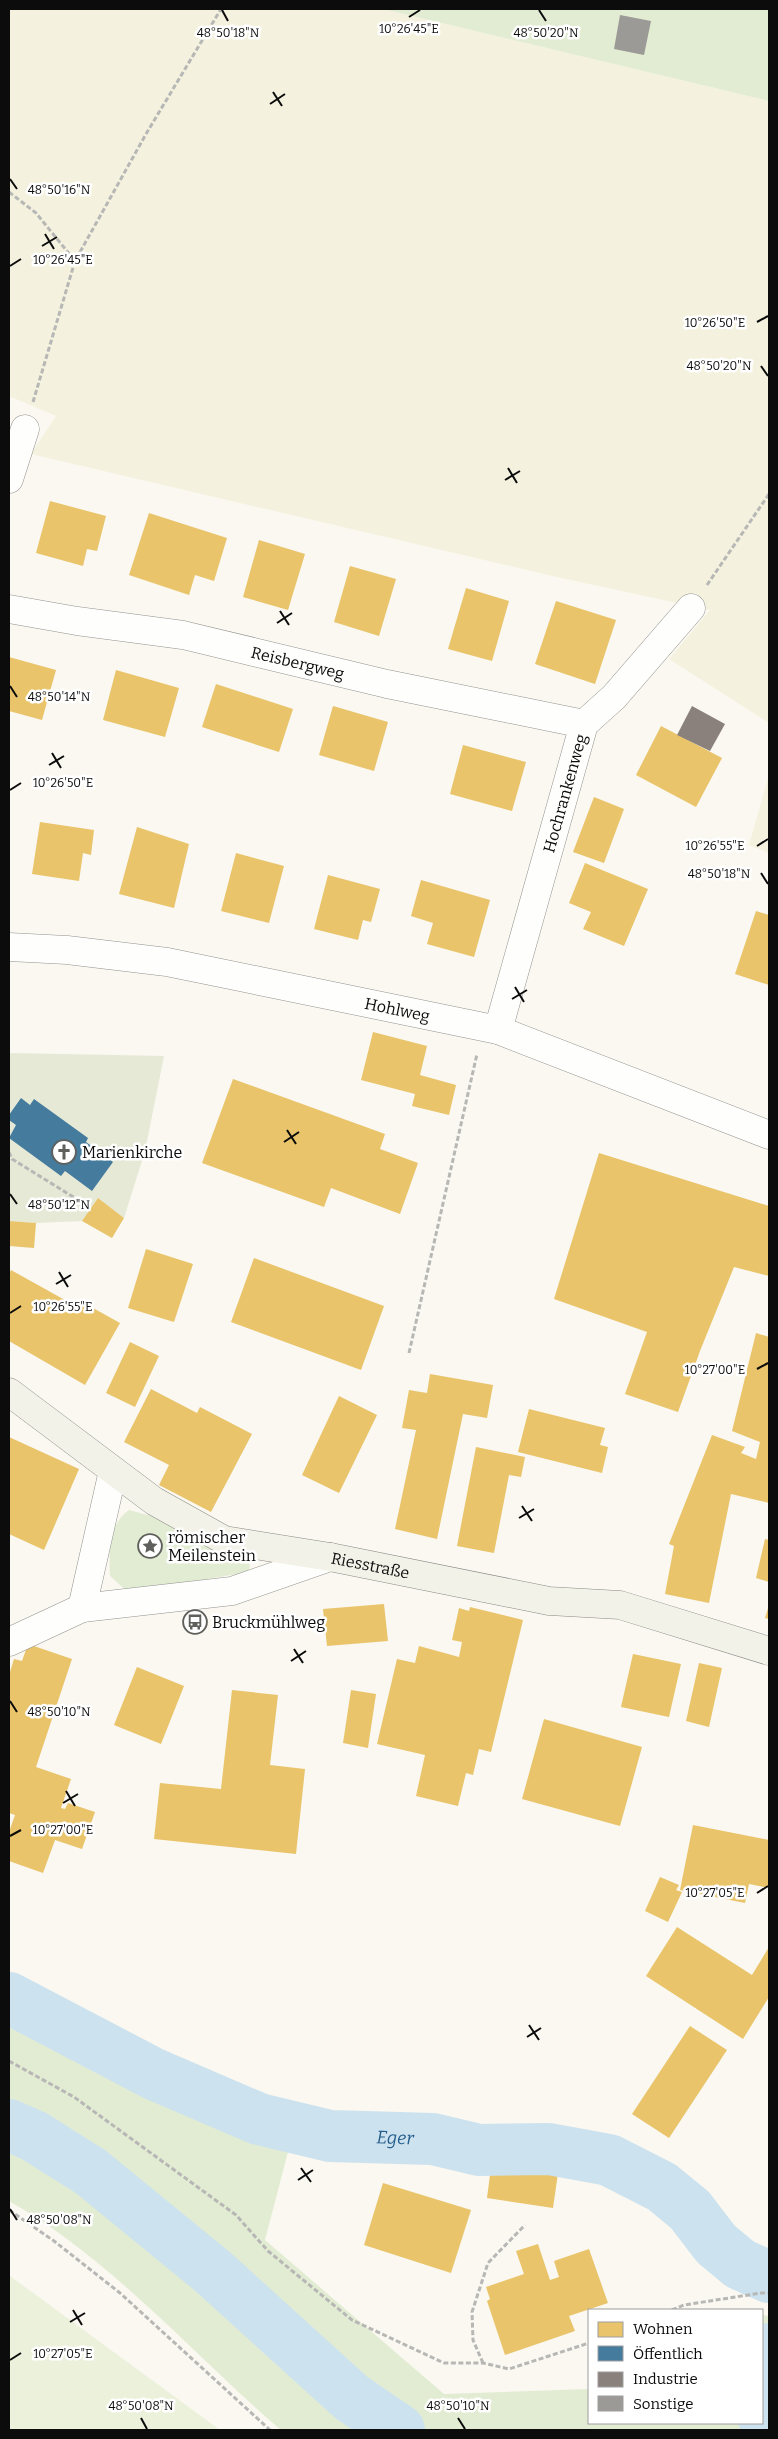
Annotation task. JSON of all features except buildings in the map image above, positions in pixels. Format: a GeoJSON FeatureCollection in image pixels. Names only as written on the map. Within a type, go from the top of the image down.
{"type":"FeatureCollection","features":[{"type":"Feature","properties":{"kind":"street"},"geometry":{"type":"LineString","coordinates":[[9,479],[25,429]]}},
{"type":"Feature","properties":{"kind":"street","name":"Reisbergweg"},"geometry":{"type":"LineString","coordinates":[[9,608],[77,621],[184,635],[387,684],[584,724]]}},
{"type":"Feature","properties":{"kind":"street","name":"Hochrankenweg"},"geometry":{"type":"LineString","coordinates":[[498,1030],[584,724],[614,696],[691,608]]}},
{"type":"Feature","properties":{"kind":"street","name":"Hohlweg"},"geometry":{"type":"LineString","coordinates":[[9,947],[67,950],[167,962],[498,1030],[769,1135]]}},
{"type":"Feature","properties":{"kind":"street","name":"Riesstraße"},"geometry":{"type":"LineString","coordinates":[[9,1392],[154,1501],[224,1540],[330,1557],[549,1601],[620,1606],[769,1651]]}},
{"type":"Feature","properties":{"kind":"street"},"geometry":{"type":"LineString","coordinates":[[82,1608],[114,1471]]}},
{"type":"Feature","properties":{"kind":"street"},"geometry":{"type":"LineString","coordinates":[[9,1642],[82,1608],[232,1591],[330,1557]]}},
{"type":"Feature","properties":{"kind":"path"},"geometry":{"type":"LineString","coordinates":[[25,429],[75,261],[146,134],[221,9]]}},
{"type":"Feature","properties":{"kind":"path"},"geometry":{"type":"LineString","coordinates":[[9,192],[36,213],[75,261]]}},
{"type":"Feature","properties":{"kind":"path"},"geometry":{"type":"LineString","coordinates":[[691,608],[769,494]]}},
{"type":"Feature","properties":{"kind":"path"},"geometry":{"type":"LineString","coordinates":[[410,1353],[481,1038],[498,1030]]}},
{"type":"Feature","properties":{"kind":"path"},"geometry":{"type":"LineString","coordinates":[[9,1152],[10,1160],[84,1203]]}},
{"type":"Feature","properties":{"kind":"path"},"geometry":{"type":"LineString","coordinates":[[9,2061],[74,2098],[236,2216],[268,2251],[352,2320],[444,2363],[483,2363],[510,2369],[588,2343]]}},
{"type":"Feature","properties":{"kind":"path"},"geometry":{"type":"LineString","coordinates":[[9,2210],[54,2241],[120,2293],[270,2430]]}},
{"type":"Feature","properties":{"kind":"path"},"geometry":{"type":"LineString","coordinates":[[483,2363],[473,2340],[472,2312],[488,2262],[525,2225]]}},
{"type":"Feature","properties":{"kind":"path"},"geometry":{"type":"LineString","coordinates":[[674,2309],[684,2305],[761,2293],[769,2294]]}},
{"type":"Feature","properties":{"kind":"shaded area"},"geometry":{"type":"Polygon","coordinates":[[[9,9],[383,9],[769,101],[769,723],[669,659],[710,610],[561,578],[31,454],[56,416],[9,396],[9,9]]]}},
{"type":"Feature","properties":{"kind":"shaded area"},"geometry":{"type":"Polygon","coordinates":[[[769,775],[769,853],[749,845],[769,775]]]}},
{"type":"Feature","properties":{"kind":"green space"},"geometry":{"type":"Polygon","coordinates":[[[383,9],[769,9],[769,101],[383,9]]]}},
{"type":"Feature","properties":{"kind":"green space"},"geometry":{"type":"Polygon","coordinates":[[[9,1053],[164,1056],[145,1151],[124,1218],[98,1198],[82,1221],[36,1223],[9,1221],[9,1053]]]}},
{"type":"Feature","properties":{"kind":"green space"},"geometry":{"type":"Polygon","coordinates":[[[129,1510],[162,1519],[202,1544],[250,1562],[249,1572],[128,1592],[110,1576],[110,1549],[113,1531],[122,1516],[129,1510]]]}},
{"type":"Feature","properties":{"kind":"green space"},"geometry":{"type":"Polygon","coordinates":[[[9,2026],[289,2148],[265,2240],[444,2394],[588,2389],[588,2424],[763,2424],[763,2315],[769,2316],[769,2430],[281,2430],[117,2279],[47,2225],[9,2201],[9,2026]]]}},
{"type":"Feature","properties":{"kind":"green space"},"geometry":{"type":"Polygon","coordinates":[[[10,2276],[220,2430],[9,2430],[10,2276]]]}},
{"type":"Feature","properties":{"kind":"waterway","name":"Eger"},"geometry":{"type":"LineString","coordinates":[[9,1998],[154,2074],[259,2119],[330,2136],[433,2139],[479,2150],[549,2149],[609,2160],[662,2187],[690,2210],[716,2244],[740,2264],[769,2277]]}},
{"type":"Feature","properties":{"kind":"waterway","name":"Eger"},"geometry":{"type":"LineString","coordinates":[[9,2125],[34,2136],[91,2172],[212,2271],[352,2398],[399,2430]]}},
{"type":"Feature","properties":{"kind":"waterway"},"geometry":{"type":"LineString","coordinates":[[763,2380],[769,2349]]}},
{"type":"Feature","properties":{"kind":"waterway"},"geometry":{"type":"LineString","coordinates":[[763,2415],[769,2424]]}},
{"type":"Feature","properties":{"kind":"place","name":"Marienkirche"},"geometry":{"type":"Point","coordinates":[64,1152]}},
{"type":"Feature","properties":{"kind":"place","name":"römischer Meilenstein"},"geometry":{"type":"Point","coordinates":[150,1546]}},
{"type":"Feature","properties":{"kind":"place","name":"Bruckmühlweg"},"geometry":{"type":"Point","coordinates":[195,1622]}}]}
